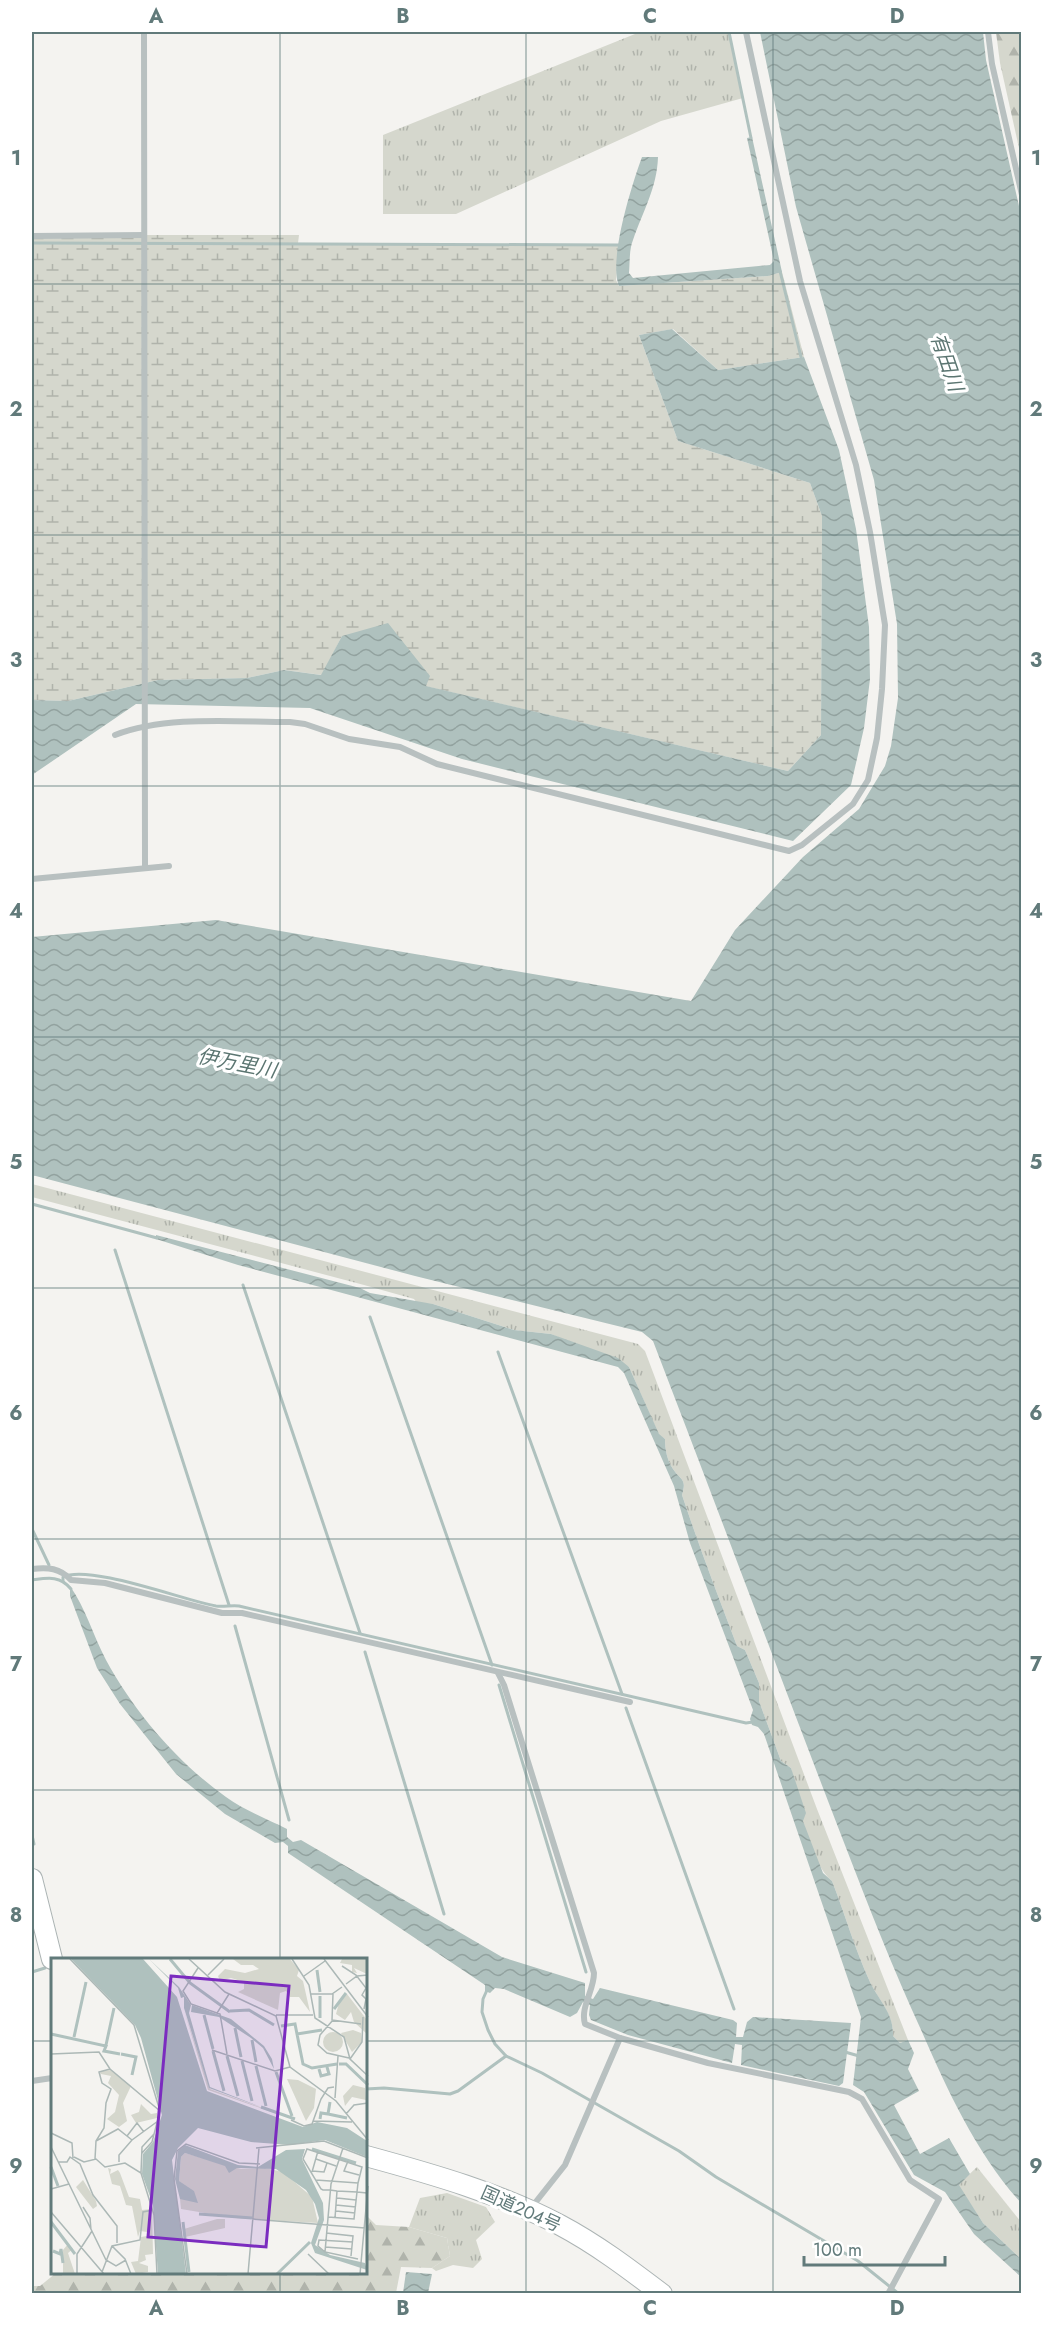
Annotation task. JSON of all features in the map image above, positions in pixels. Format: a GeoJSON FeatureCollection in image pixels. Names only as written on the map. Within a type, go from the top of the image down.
{"type":"FeatureCollection","features":[{"type":"Feature","properties":{"kind":"highway"},"geometry":{"type":"LineString","coordinates":[[32,1879],[52,1958]]}},
{"type":"Feature","properties":{"kind":"highway","name":"国道204号"},"geometry":{"type":"LineString","coordinates":[[368,2157],[472,2188],[530,2211],[589,2242],[662,2294]]}},
{"type":"Feature","properties":{"kind":"street"},"geometry":{"type":"LineString","coordinates":[[144,32],[145,868]]}},
{"type":"Feature","properties":{"kind":"street"},"geometry":{"type":"LineString","coordinates":[[115,735],[146,726],[234,722],[305,724],[349,739],[400,747],[437,764],[789,851],[802,844],[853,804],[868,780],[877,738],[885,625],[870,532],[856,465],[800,281],[746,32]]}},
{"type":"Feature","properties":{"kind":"street"},"geometry":{"type":"LineString","coordinates":[[988,32],[992,64],[1022,195]]}},
{"type":"Feature","properties":{"kind":"street"},"geometry":{"type":"LineString","coordinates":[[32,236],[144,235]]}},
{"type":"Feature","properties":{"kind":"street"},"geometry":{"type":"LineString","coordinates":[[32,879],[170,866]]}},
{"type":"Feature","properties":{"kind":"street"},"geometry":{"type":"LineString","coordinates":[[32,1569],[56,1569],[64,1572],[71,1580],[105,1583],[222,1613],[242,1613],[630,1702]]}},
{"type":"Feature","properties":{"kind":"street"},"geometry":{"type":"LineString","coordinates":[[498,1673],[504,1685],[594,1973],[593,1986],[583,2017],[585,2024],[620,2038],[708,2063],[858,2095],[910,2180],[939,2199],[889,2292]]}},
{"type":"Feature","properties":{"kind":"street"},"geometry":{"type":"LineString","coordinates":[[530,2211],[565,2164],[620,2038]]}},
{"type":"Feature","properties":{"kind":"street"},"geometry":{"type":"LineString","coordinates":[[32,2081],[51,2078]]}},
{"type":"Feature","properties":{"kind":"green space"},"geometry":{"type":"Polygon","coordinates":[[[640,32],[729,32],[743,98],[661,121],[456,214],[383,214],[383,135],[640,32]]]}},
{"type":"Feature","properties":{"kind":"green space"},"geometry":{"type":"Polygon","coordinates":[[[996,32],[1021,32],[1021,157],[1000,63],[996,32]]]}},
{"type":"Feature","properties":{"kind":"green space"},"geometry":{"type":"Polygon","coordinates":[[[299,235],[298,243],[619,245],[616,280],[619,286],[768,276],[782,272],[804,357],[718,370],[673,329],[639,335],[678,441],[810,483],[822,516],[821,735],[788,771],[425,686],[342,636],[322,675],[284,670],[247,678],[158,680],[68,701],[32,700],[32,237],[299,235]]]}},
{"type":"Feature","properties":{"kind":"green space"},"geometry":{"type":"Polygon","coordinates":[[[32,1184],[638,1344],[645,1351],[817,1809],[908,2040],[900,2043],[893,2036],[889,2014],[865,1970],[832,1881],[816,1859],[810,1845],[791,1768],[781,1761],[759,1701],[759,1683],[745,1650],[737,1646],[682,1495],[683,1482],[669,1462],[665,1439],[659,1435],[629,1367],[551,1334],[514,1330],[433,1304],[417,1303],[414,1299],[364,1285],[32,1197],[32,1184]]]}},
{"type":"Feature","properties":{"kind":"green space"},"geometry":{"type":"Polygon","coordinates":[[[977,2167],[1021,2222],[1021,2259],[983,2223],[958,2185],[977,2167]]]}},
{"type":"Feature","properties":{"kind":"green space"},"geometry":{"type":"Polygon","coordinates":[[[447,2193],[486,2207],[495,2222],[476,2240],[482,2259],[473,2268],[453,2265],[436,2271],[432,2268],[450,2256],[447,2238],[409,2227],[420,2198],[447,2193]]]}},
{"type":"Feature","properties":{"kind":"green space"},"geometry":{"type":"Polygon","coordinates":[[[368,2217],[376,2225],[409,2227],[447,2238],[450,2256],[432,2268],[401,2267],[396,2293],[32,2293],[32,2286],[40,2286],[55,2274],[368,2274],[368,2217]]]}},
{"type":"Feature","properties":{"kind":"water"},"geometry":{"type":"Polygon","coordinates":[[[760,32],[983,32],[986,60],[1021,215],[1021,2203],[991,2164],[965,2122],[901,1985],[871,1913],[653,1341],[642,1332],[415,1276],[32,1175],[32,937],[216,920],[691,1001],[735,930],[803,857],[859,809],[885,766],[891,746],[898,698],[897,624],[874,480],[796,207],[760,32]]]}},
{"type":"Feature","properties":{"kind":"water"},"geometry":{"type":"Polygon","coordinates":[[[752,137],[782,272],[768,276],[619,286],[616,274],[619,241],[627,203],[642,157],[658,157],[652,189],[631,248],[629,273],[633,278],[770,265],[774,261],[747,138],[752,137]]]}},
{"type":"Feature","properties":{"kind":"water"},"geometry":{"type":"Polygon","coordinates":[[[672,329],[718,370],[804,357],[839,450],[856,529],[869,627],[870,679],[864,728],[851,785],[793,841],[462,759],[310,708],[136,704],[32,775],[32,700],[68,701],[158,680],[247,678],[284,670],[321,675],[342,636],[388,623],[430,676],[426,686],[788,771],[821,735],[822,516],[810,483],[678,441],[639,335],[672,329]]]}},
{"type":"Feature","properties":{"kind":"water"},"geometry":{"type":"Polygon","coordinates":[[[156,1235],[360,1288],[370,1293],[433,1304],[514,1330],[551,1334],[618,1358],[629,1367],[659,1434],[665,1439],[669,1462],[683,1482],[682,1495],[695,1533],[737,1646],[745,1650],[759,1683],[759,1701],[781,1761],[791,1768],[806,1813],[803,1821],[823,1873],[832,1881],[865,1970],[889,2014],[893,2036],[900,2043],[908,2040],[914,2053],[908,2069],[919,2091],[894,2105],[920,2154],[949,2138],[970,2174],[959,2185],[983,2223],[1021,2259],[1021,2277],[974,2234],[945,2192],[914,2175],[864,2092],[853,2085],[861,2017],[764,1734],[758,1727],[752,1725],[750,1719],[753,1710],[690,1543],[674,1486],[624,1373],[618,1367],[238,1265],[156,1239],[156,1235]]]}},
{"type":"Feature","properties":{"kind":"water"},"geometry":{"type":"Polygon","coordinates":[[[70,1586],[117,1680],[158,1735],[208,1783],[240,1806],[287,1829],[287,1837],[293,1842],[301,1840],[502,1957],[585,1983],[585,1996],[593,1999],[600,1988],[733,2020],[737,2023],[736,2037],[743,2037],[747,2022],[753,2017],[851,2023],[843,2083],[839,2086],[741,2065],[742,2045],[735,2044],[732,2063],[628,2035],[591,2020],[590,2005],[583,2002],[577,2013],[570,2017],[504,1989],[495,1988],[490,1993],[485,1991],[485,1985],[288,1853],[288,1846],[283,1842],[275,1843],[225,1814],[176,1774],[120,1704],[97,1668],[70,1596],[70,1586]]]}},
{"type":"Feature","properties":{"kind":"water"},"geometry":{"type":"Polygon","coordinates":[[[406,2272],[432,2274],[428,2293],[403,2293],[406,2272]]]}},
{"type":"Feature","properties":{"kind":"waterway"},"geometry":{"type":"LineString","coordinates":[[729,32],[751,138]]}},
{"type":"Feature","properties":{"kind":"waterway"},"geometry":{"type":"LineString","coordinates":[[32,243],[619,245]]}},
{"type":"Feature","properties":{"kind":"waterway"},"geometry":{"type":"LineString","coordinates":[[780,271],[801,357]]}},
{"type":"Feature","properties":{"kind":"waterway"},"geometry":{"type":"LineString","coordinates":[[32,1204],[157,1238]]}},
{"type":"Feature","properties":{"kind":"waterway"},"geometry":{"type":"LineString","coordinates":[[115,1250],[229,1605]]}},
{"type":"Feature","properties":{"kind":"waterway"},"geometry":{"type":"LineString","coordinates":[[243,1285],[360,1633]]}},
{"type":"Feature","properties":{"kind":"waterway"},"geometry":{"type":"LineString","coordinates":[[370,1317],[492,1665]]}},
{"type":"Feature","properties":{"kind":"waterway"},"geometry":{"type":"LineString","coordinates":[[498,1352],[622,1694]]}},
{"type":"Feature","properties":{"kind":"waterway"},"geometry":{"type":"LineString","coordinates":[[32,1529],[49,1565]]}},
{"type":"Feature","properties":{"kind":"waterway"},"geometry":{"type":"LineString","coordinates":[[63,1581],[63,1577],[76,1574],[114,1579],[216,1606],[239,1606],[746,1723],[753,1722]]}},
{"type":"Feature","properties":{"kind":"waterway"},"geometry":{"type":"LineString","coordinates":[[32,1580],[58,1579],[71,1589]]}},
{"type":"Feature","properties":{"kind":"waterway"},"geometry":{"type":"LineString","coordinates":[[235,1626],[289,1820]]}},
{"type":"Feature","properties":{"kind":"waterway"},"geometry":{"type":"LineString","coordinates":[[365,1652],[444,1914]]}},
{"type":"Feature","properties":{"kind":"waterway"},"geometry":{"type":"LineString","coordinates":[[499,1685],[586,1972]]}},
{"type":"Feature","properties":{"kind":"waterway"},"geometry":{"type":"LineString","coordinates":[[626,1708],[734,2009]]}},
{"type":"Feature","properties":{"kind":"waterway"},"geometry":{"type":"LineString","coordinates":[[32,1835],[34,1844]]}},
{"type":"Feature","properties":{"kind":"waterway"},"geometry":{"type":"LineString","coordinates":[[32,1972],[45,1968]]}},
{"type":"Feature","properties":{"kind":"waterway"},"geometry":{"type":"LineString","coordinates":[[487,1990],[483,1999],[482,2012],[495,2044],[506,2056],[542,2073],[679,2151],[716,2177],[858,2261],[899,2294]]}},
{"type":"Feature","properties":{"kind":"waterway"},"geometry":{"type":"LineString","coordinates":[[845,2052],[859,2056]]}},
{"type":"Feature","properties":{"kind":"waterway"},"geometry":{"type":"LineString","coordinates":[[368,2089],[384,2088],[450,2094],[458,2091],[506,2056]]}},
{"type":"Feature","properties":{"kind":"water label","name":"有田川"},"geometry":{"type":"Point","coordinates":[947,362]}},
{"type":"Feature","properties":{"kind":"water label","name":"伊万里川"},"geometry":{"type":"Point","coordinates":[237,1063]}}]}
